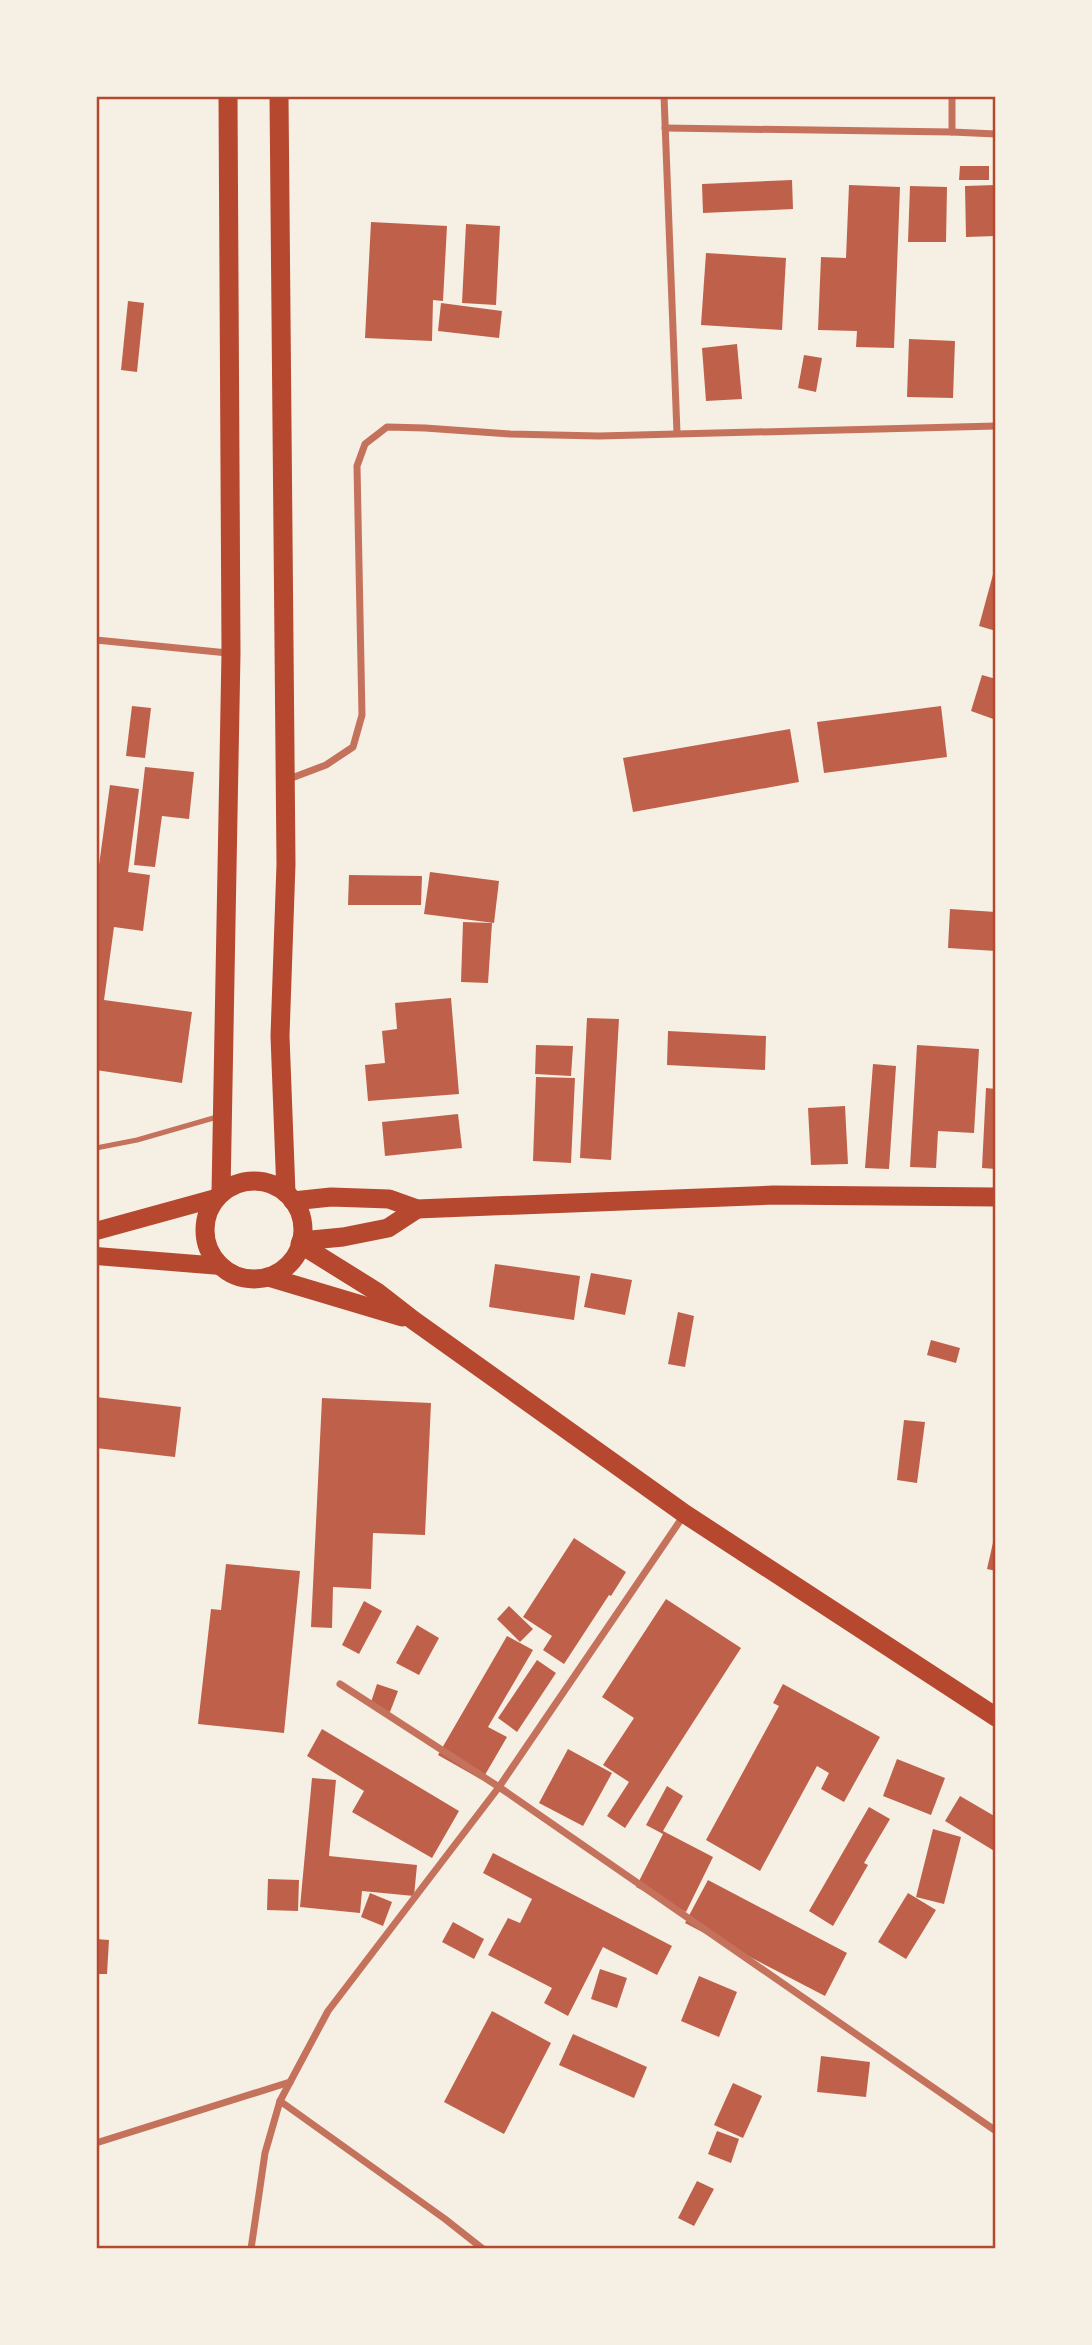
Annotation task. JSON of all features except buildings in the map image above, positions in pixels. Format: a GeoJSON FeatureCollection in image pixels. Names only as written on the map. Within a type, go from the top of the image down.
{"type":"FeatureCollection","features":[{"type":"Feature","properties":{"kind":"highway"},"geometry":{"type":"LineString","coordinates":[[228,96],[232,653],[224,1115],[218,1196],[205,1221],[205,1233],[212,1256],[231,1273],[243,1278],[268,1276],[413,1320]]}},
{"type":"Feature","properties":{"kind":"highway"},"geometry":{"type":"LineString","coordinates":[[268,1276],[288,1264],[295,1255],[300,1242],[302,1220],[290,1197],[279,1036],[286,864],[279,96]]}},
{"type":"Feature","properties":{"kind":"highway"},"geometry":{"type":"LineString","coordinates":[[218,1196],[233,1185],[246,1181],[267,1183],[290,1197],[388,1199],[417,1209],[774,1195],[996,1197]]}},
{"type":"Feature","properties":{"kind":"highway"},"geometry":{"type":"LineString","coordinates":[[300,1242],[388,1228],[417,1209]]}},
{"type":"Feature","properties":{"kind":"highway"},"geometry":{"type":"LineString","coordinates":[[300,1242],[377,1292],[685,1514],[996,1717]]}},
{"type":"Feature","properties":{"kind":"main road"},"geometry":{"type":"LineString","coordinates":[[96,1231],[218,1196]]}},
{"type":"Feature","properties":{"kind":"main road"},"geometry":{"type":"LineString","coordinates":[[96,1256],[221,1266]]}},
{"type":"Feature","properties":{"kind":"street"},"geometry":{"type":"LineString","coordinates":[[664,96],[677,433]]}},
{"type":"Feature","properties":{"kind":"street"},"geometry":{"type":"LineString","coordinates":[[952,96],[952,132]]}},
{"type":"Feature","properties":{"kind":"street"},"geometry":{"type":"LineString","coordinates":[[665,128],[996,134]]}},
{"type":"Feature","properties":{"kind":"street"},"geometry":{"type":"LineString","coordinates":[[285,780],[326,765],[353,747],[362,715],[357,467],[365,444],[387,428],[599,436],[996,426]]}},
{"type":"Feature","properties":{"kind":"street"},"geometry":{"type":"LineString","coordinates":[[96,640],[232,653]]}},
{"type":"Feature","properties":{"kind":"street"},"geometry":{"type":"LineString","coordinates":[[251,2249],[265,2153],[280,2101],[328,2011],[499,1787],[685,1514]]}},
{"type":"Feature","properties":{"kind":"street"},"geometry":{"type":"LineString","coordinates":[[340,1684],[499,1787],[996,2131]]}},
{"type":"Feature","properties":{"kind":"street"},"geometry":{"type":"LineString","coordinates":[[96,2143],[290,2082]]}},
{"type":"Feature","properties":{"kind":"street"},"geometry":{"type":"LineString","coordinates":[[280,2101],[483,2249]]}},
{"type":"Feature","properties":{"kind":"lane"},"geometry":{"type":"LineString","coordinates":[[96,1148],[137,1140],[224,1115]]}}]}
